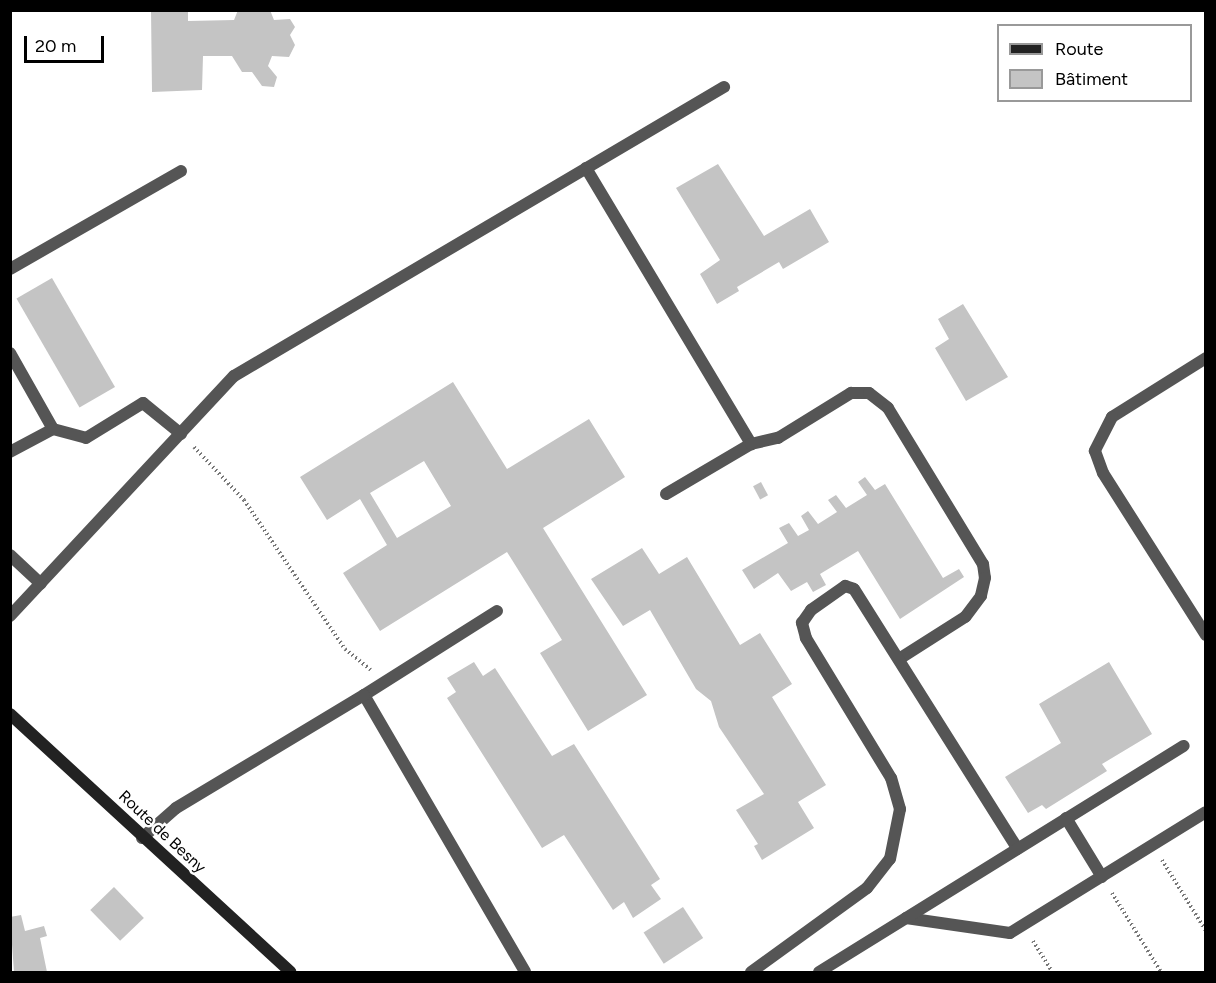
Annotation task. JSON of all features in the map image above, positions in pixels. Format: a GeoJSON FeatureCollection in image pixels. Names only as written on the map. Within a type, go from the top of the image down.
{"type":"FeatureCollection","features":[{"type":"Feature","properties":{"kind":"main road","name":"Route de Besny"},"geometry":{"type":"LineString","coordinates":[[10,714],[142,838],[291,972]]}},
{"type":"Feature","properties":{"kind":"lane"},"geometry":{"type":"LineString","coordinates":[[10,616],[234,376],[724,87]]}},
{"type":"Feature","properties":{"kind":"lane"},"geometry":{"type":"LineString","coordinates":[[586,168],[751,444]]}},
{"type":"Feature","properties":{"kind":"lane"},"geometry":{"type":"LineString","coordinates":[[10,269],[181,171]]}},
{"type":"Feature","properties":{"kind":"lane"},"geometry":{"type":"LineString","coordinates":[[10,353],[54,429]]}},
{"type":"Feature","properties":{"kind":"lane"},"geometry":{"type":"LineString","coordinates":[[1206,358],[1112,417],[1095,451],[1103,473],[1206,635]]}},
{"type":"Feature","properties":{"kind":"lane"},"geometry":{"type":"LineString","coordinates":[[666,494],[751,444],[778,438],[851,393],[868,393],[888,408],[983,564],[985,578],[981,596],[965,617],[898,659]]}},
{"type":"Feature","properties":{"kind":"lane"},"geometry":{"type":"LineString","coordinates":[[10,452],[54,429],[86,438],[143,403],[181,434]]}},
{"type":"Feature","properties":{"kind":"lane"},"geometry":{"type":"LineString","coordinates":[[10,555],[41,584]]}},
{"type":"Feature","properties":{"kind":"lane"},"geometry":{"type":"LineString","coordinates":[[752,972],[867,888],[890,859],[900,809],[891,778],[806,638],[802,623],[811,609],[846,586],[854,589],[1018,849]]}},
{"type":"Feature","properties":{"kind":"lane"},"geometry":{"type":"LineString","coordinates":[[142,838],[176,808],[497,611]]}},
{"type":"Feature","properties":{"kind":"lane"},"geometry":{"type":"LineString","coordinates":[[364,694],[525,972]]}},
{"type":"Feature","properties":{"kind":"lane"},"geometry":{"type":"LineString","coordinates":[[819,972],[1184,746]]}},
{"type":"Feature","properties":{"kind":"lane"},"geometry":{"type":"LineString","coordinates":[[906,918],[1010,933],[1206,812]]}},
{"type":"Feature","properties":{"kind":"lane"},"geometry":{"type":"LineString","coordinates":[[1066,818],[1102,877]]}},
{"type":"Feature","properties":{"kind":"path"},"geometry":{"type":"LineString","coordinates":[[181,434],[244,500],[345,649],[385,681]]}},
{"type":"Feature","properties":{"kind":"path"},"geometry":{"type":"LineString","coordinates":[[1153,845],[1206,931]]}},
{"type":"Feature","properties":{"kind":"path"},"geometry":{"type":"LineString","coordinates":[[1102,877],[1161,972]]}},
{"type":"Feature","properties":{"kind":"path"},"geometry":{"type":"LineString","coordinates":[[1023,925],[1052,972]]}},
{"type":"Feature","properties":{"kind":"building"},"geometry":{"type":"Polygon","coordinates":[[[151,10],[188,10],[188,21],[234,20],[238,10],[270,10],[274,20],[290,19],[295,27],[290,35],[295,45],[289,57],[272,56],[268,66],[277,77],[274,87],[262,86],[252,72],[242,72],[232,56],[203,56],[202,90],[152,92],[151,10]]]}},
{"type":"Feature","properties":{"kind":"building"},"geometry":{"type":"Polygon","coordinates":[[[718,164],[764,236],[810,209],[829,242],[783,269],[779,262],[737,287],[739,291],[717,304],[700,274],[720,260],[676,188],[718,164]]]}},
{"type":"Feature","properties":{"kind":"building"},"geometry":{"type":"Polygon","coordinates":[[[52,278],[115,387],[79,408],[16,298],[52,278]]]}},
{"type":"Feature","properties":{"kind":"building"},"geometry":{"type":"Polygon","coordinates":[[[963,304],[1008,377],[966,401],[935,348],[949,339],[938,319],[963,304]]]}},
{"type":"Feature","properties":{"kind":"building"},"geometry":{"type":"Polygon","coordinates":[[[453,382],[507,469],[589,419],[625,477],[543,528],[647,695],[588,731],[540,653],[562,640],[507,552],[380,631],[343,573],[387,545],[360,499],[327,520],[300,477],[453,382]],[[424,461],[370,493],[397,538],[451,506],[424,461]]]}},
{"type":"Feature","properties":{"kind":"building"},"geometry":{"type":"Polygon","coordinates":[[[865,477],[875,490],[885,484],[943,578],[959,569],[964,577],[900,619],[858,551],[820,574],[826,585],[813,592],[807,582],[791,591],[778,573],[754,589],[742,570],[788,543],[779,528],[789,523],[798,536],[809,530],[801,516],[808,511],[818,524],[837,512],[828,500],[836,495],[846,508],[867,495],[858,482],[865,477]]]}},
{"type":"Feature","properties":{"kind":"building"},"geometry":{"type":"Polygon","coordinates":[[[761,482],[768,495],[760,499],[753,486],[761,482]]]}},
{"type":"Feature","properties":{"kind":"building"},"geometry":{"type":"Polygon","coordinates":[[[642,548],[659,574],[687,557],[740,645],[760,633],[792,684],[772,697],[826,785],[798,802],[814,828],[762,860],[754,846],[758,844],[736,810],[764,794],[719,727],[711,701],[696,689],[650,610],[623,626],[591,579],[642,548]]]}},
{"type":"Feature","properties":{"kind":"building"},"geometry":{"type":"Polygon","coordinates":[[[474,662],[483,676],[495,668],[552,756],[574,744],[660,879],[651,885],[661,899],[633,918],[624,902],[613,910],[564,835],[542,848],[447,698],[456,692],[447,678],[474,662]]]}},
{"type":"Feature","properties":{"kind":"building"},"geometry":{"type":"Polygon","coordinates":[[[1109,662],[1152,734],[1102,764],[1107,771],[1046,809],[1042,805],[1028,813],[1005,777],[1061,743],[1039,704],[1109,662]]]}},
{"type":"Feature","properties":{"kind":"building"},"geometry":{"type":"Polygon","coordinates":[[[114,887],[144,918],[120,941],[90,910],[114,887]]]}},
{"type":"Feature","properties":{"kind":"building"},"geometry":{"type":"Polygon","coordinates":[[[683,907],[703,938],[664,964],[644,933],[683,907]]]}},
{"type":"Feature","properties":{"kind":"building"},"geometry":{"type":"Polygon","coordinates":[[[21,915],[25,931],[44,926],[47,936],[40,938],[47,972],[14,972],[10,917],[21,915]]]}}]}
